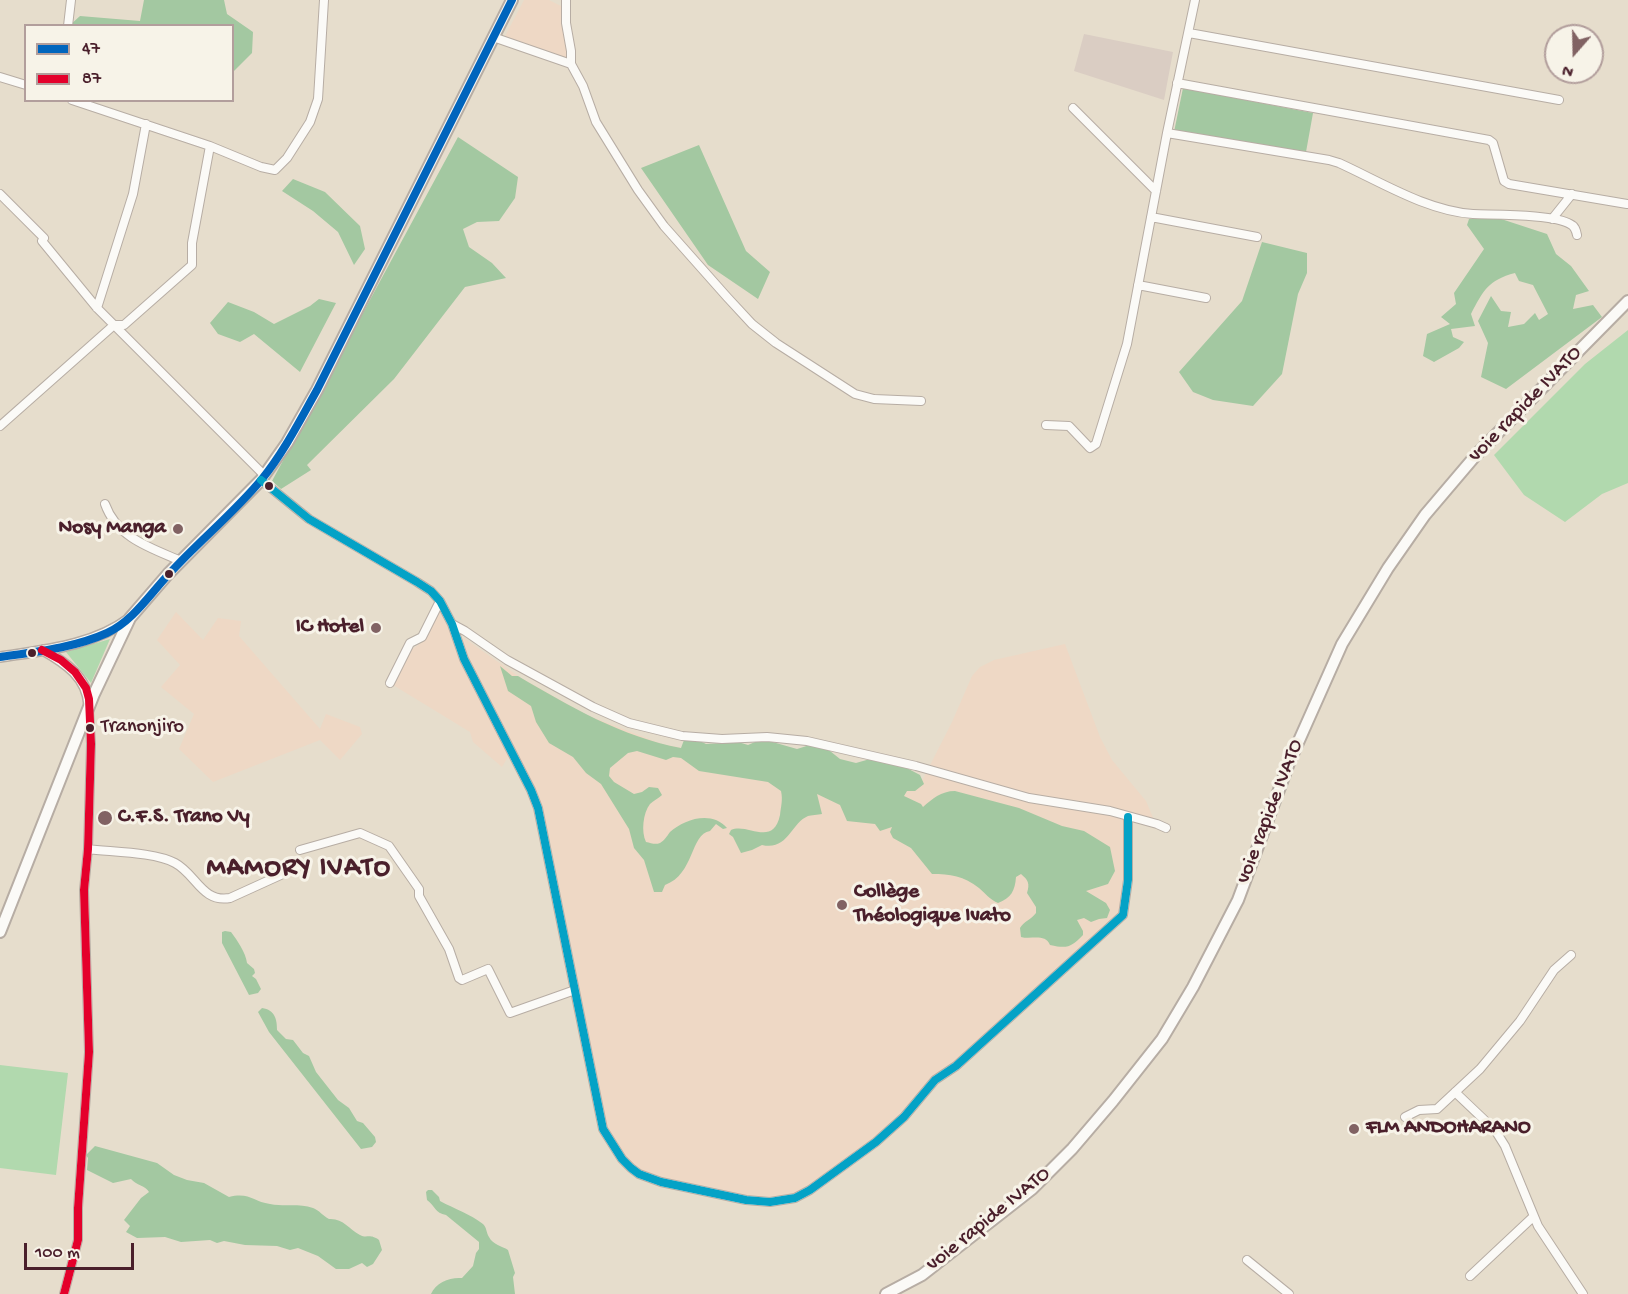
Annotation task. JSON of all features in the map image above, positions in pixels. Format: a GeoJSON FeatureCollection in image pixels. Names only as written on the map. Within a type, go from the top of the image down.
{"type":"FeatureCollection","features":[{"type":"Feature","properties":{"kind":"main road"},"geometry":{"type":"LineString","coordinates":[[0,932],[89,708],[130,618],[181,561],[263,478],[287,443],[317,390],[512,0]]}},
{"type":"Feature","properties":{"kind":"main road","name":"voie rapide IVATO"},"geometry":{"type":"LineString","coordinates":[[886,1294],[922,1275],[1032,1189],[1072,1149],[1162,1039],[1193,987],[1238,900],[1289,763],[1338,652],[1388,568],[1425,515],[1476,455],[1628,301]]}},
{"type":"Feature","properties":{"kind":"street"},"geometry":{"type":"LineString","coordinates":[[68,24],[71,0]]}},
{"type":"Feature","properties":{"kind":"street"},"geometry":{"type":"LineString","coordinates":[[78,102],[275,170],[287,158],[310,122],[318,99],[324,0]]}},
{"type":"Feature","properties":{"kind":"street"},"geometry":{"type":"LineString","coordinates":[[566,0],[566,23],[572,51],[572,64],[596,122],[638,190],[664,226],[752,324],[776,343],[855,394],[874,399],[921,401]]}},
{"type":"Feature","properties":{"kind":"street"},"geometry":{"type":"LineString","coordinates":[[1046,425],[1069,426],[1090,448],[1096,444],[1127,344],[1195,0]]}},
{"type":"Feature","properties":{"kind":"street"},"geometry":{"type":"LineString","coordinates":[[1189,33],[1559,100]]}},
{"type":"Feature","properties":{"kind":"street"},"geometry":{"type":"LineString","coordinates":[[493,37],[572,64]]}},
{"type":"Feature","properties":{"kind":"street"},"geometry":{"type":"LineString","coordinates":[[0,77],[24,84]]}},
{"type":"Feature","properties":{"kind":"street"},"geometry":{"type":"LineString","coordinates":[[1177,83],[1489,140],[1493,143],[1504,181],[1509,184],[1627,204]]}},
{"type":"Feature","properties":{"kind":"street"},"geometry":{"type":"LineString","coordinates":[[1073,108],[1156,191]]}},
{"type":"Feature","properties":{"kind":"street"},"geometry":{"type":"LineString","coordinates":[[97,308],[133,194],[146,124]]}},
{"type":"Feature","properties":{"kind":"street"},"geometry":{"type":"LineString","coordinates":[[1167,134],[1329,160],[1438,208],[1456,213],[1552,219],[1569,223],[1575,228],[1577,235]]}},
{"type":"Feature","properties":{"kind":"street"},"geometry":{"type":"LineString","coordinates":[[0,426],[114,325],[124,325],[192,265],[192,243],[210,146]]}},
{"type":"Feature","properties":{"kind":"street"},"geometry":{"type":"LineString","coordinates":[[0,194],[44,237],[42,241],[97,308],[263,478],[309,519],[417,582],[431,591],[440,601],[452,624],[464,659],[538,808],[603,1129],[622,1159],[639,1174],[661,1182],[746,1200],[770,1202],[795,1198],[810,1190],[876,1142],[904,1117],[935,1080],[956,1066],[1123,915],[1128,880],[1128,817]]}},
{"type":"Feature","properties":{"kind":"street"},"geometry":{"type":"LineString","coordinates":[[1552,219],[1572,194]]}},
{"type":"Feature","properties":{"kind":"street"},"geometry":{"type":"LineString","coordinates":[[1151,217],[1257,237]]}},
{"type":"Feature","properties":{"kind":"street"},"geometry":{"type":"LineString","coordinates":[[1138,285],[1206,298]]}},
{"type":"Feature","properties":{"kind":"street"},"geometry":{"type":"LineString","coordinates":[[105,504],[108,515],[120,530],[137,542],[181,561]]}},
{"type":"Feature","properties":{"kind":"street"},"geometry":{"type":"LineString","coordinates":[[390,683],[410,643],[422,637],[440,601]]}},
{"type":"Feature","properties":{"kind":"street"},"geometry":{"type":"LineString","coordinates":[[0,657],[66,646],[106,633],[130,618]]}},
{"type":"Feature","properties":{"kind":"street"},"geometry":{"type":"LineString","coordinates":[[452,624],[507,660],[593,707],[629,723],[682,736],[723,739],[766,737],[807,741],[916,766],[1029,798],[1110,810],[1166,828]]}},
{"type":"Feature","properties":{"kind":"street"},"geometry":{"type":"LineString","coordinates":[[42,650],[61,660],[75,672],[86,688],[91,744],[88,849],[84,890],[89,1052],[78,1208],[78,1240],[64,1294]]}},
{"type":"Feature","properties":{"kind":"street"},"geometry":{"type":"LineString","coordinates":[[300,850],[360,833],[389,846],[419,889],[419,896],[449,949],[459,978],[462,980],[488,969],[510,1013],[575,990]]}},
{"type":"Feature","properties":{"kind":"street"},"geometry":{"type":"LineString","coordinates":[[88,849],[163,858],[181,867],[205,893],[222,900],[296,868]]}},
{"type":"Feature","properties":{"kind":"street"},"geometry":{"type":"LineString","coordinates":[[1405,1117],[1419,1110],[1437,1109],[1480,1070],[1520,1021],[1554,970],[1571,955]]}},
{"type":"Feature","properties":{"kind":"street"},"geometry":{"type":"LineString","coordinates":[[1455,1092],[1495,1130],[1515,1166],[1533,1216],[1583,1294]]}},
{"type":"Feature","properties":{"kind":"street"},"geometry":{"type":"LineString","coordinates":[[1470,1276],[1533,1216]]}},
{"type":"Feature","properties":{"kind":"street"},"geometry":{"type":"LineString","coordinates":[[1247,1260],[1289,1294]]}},
{"type":"Feature","properties":{"kind":"shaded area"},"geometry":{"type":"Polygon","coordinates":[[[524,0],[549,0],[561,6],[562,27],[569,60],[504,38],[524,0]]]}},
{"type":"Feature","properties":{"kind":"shaded area"},"geometry":{"type":"Polygon","coordinates":[[[1084,34],[1173,52],[1164,100],[1074,71],[1084,34]]]}},
{"type":"Feature","properties":{"kind":"shaded area"},"geometry":{"type":"Polygon","coordinates":[[[176,612],[203,640],[218,618],[241,621],[239,636],[320,729],[326,714],[360,727],[362,734],[340,760],[320,740],[213,782],[179,749],[194,714],[161,687],[180,665],[157,640],[176,612]]]}},
{"type":"Feature","properties":{"kind":"shaded area","name":"Collège Théologique Ivato"},"geometry":{"type":"Polygon","coordinates":[[[439,613],[442,613],[455,641],[464,638],[518,676],[587,715],[662,744],[724,756],[921,783],[972,676],[980,667],[994,660],[1065,644],[1100,737],[1112,760],[1146,801],[1154,820],[1149,825],[1125,820],[1126,885],[1121,898],[1121,912],[948,1069],[935,1075],[902,1115],[809,1189],[794,1195],[770,1199],[746,1197],[721,1189],[661,1178],[642,1171],[625,1157],[607,1130],[600,1109],[574,959],[547,826],[516,755],[509,755],[502,767],[473,742],[470,732],[393,685],[411,650],[425,640],[439,613]]]}},
{"type":"Feature","properties":{"kind":"green space"},"geometry":{"type":"Polygon","coordinates":[[[144,0],[224,0],[227,14],[253,32],[252,53],[234,71],[234,24],[71,24],[80,16],[140,21],[144,0]]]}},
{"type":"Feature","properties":{"kind":"green space"},"geometry":{"type":"Polygon","coordinates":[[[1183,88],[1313,113],[1306,152],[1174,132],[1183,88]]]}},
{"type":"Feature","properties":{"kind":"green space"},"geometry":{"type":"Polygon","coordinates":[[[458,137],[518,177],[515,198],[499,221],[477,222],[463,229],[469,247],[492,263],[506,278],[465,287],[394,379],[307,465],[311,470],[281,489],[272,481],[458,137]]]}},
{"type":"Feature","properties":{"kind":"green space"},"geometry":{"type":"Polygon","coordinates":[[[699,145],[746,251],[770,272],[758,299],[708,265],[641,168],[699,145]]]}},
{"type":"Feature","properties":{"kind":"green space"},"geometry":{"type":"Polygon","coordinates":[[[293,179],[325,192],[360,226],[365,249],[354,265],[338,232],[313,211],[282,191],[293,179]]]}},
{"type":"Feature","properties":{"kind":"green space"},"geometry":{"type":"Polygon","coordinates":[[[1492,216],[1547,234],[1556,254],[1571,266],[1589,291],[1576,295],[1573,309],[1593,305],[1602,317],[1506,389],[1481,377],[1488,343],[1478,321],[1491,296],[1501,311],[1511,312],[1508,327],[1524,324],[1535,313],[1539,320],[1548,314],[1533,285],[1519,281],[1515,273],[1498,279],[1483,293],[1471,314],[1475,326],[1451,329],[1453,337],[1464,342],[1459,348],[1434,362],[1423,356],[1427,334],[1450,324],[1441,317],[1456,304],[1454,293],[1484,249],[1467,225],[1469,219],[1492,216]]]}},
{"type":"Feature","properties":{"kind":"green space"},"geometry":{"type":"Polygon","coordinates":[[[1262,242],[1307,253],[1307,273],[1298,294],[1282,374],[1253,406],[1213,400],[1193,392],[1179,372],[1242,301],[1262,242]]]}},
{"type":"Feature","properties":{"kind":"green space"},"geometry":{"type":"Polygon","coordinates":[[[319,299],[336,303],[300,372],[254,334],[240,342],[218,334],[210,323],[228,302],[254,312],[274,324],[319,299]]]}},
{"type":"Feature","properties":{"kind":"green space"},"geometry":{"type":"Polygon","coordinates":[[[1628,330],[1628,483],[1602,494],[1565,522],[1524,495],[1494,455],[1585,364],[1628,330]]]}},
{"type":"Feature","properties":{"kind":"green space"},"geometry":{"type":"Polygon","coordinates":[[[110,639],[91,683],[66,652],[110,639]]]}},
{"type":"Feature","properties":{"kind":"green space"},"geometry":{"type":"Polygon","coordinates":[[[500,666],[512,676],[518,676],[596,719],[659,743],[681,748],[684,740],[696,739],[706,744],[738,742],[748,745],[762,739],[797,749],[813,744],[830,751],[840,759],[856,763],[870,759],[901,765],[920,775],[924,784],[915,791],[907,791],[904,796],[923,807],[941,794],[955,791],[1019,808],[1062,826],[1084,831],[1110,847],[1115,871],[1108,884],[1086,891],[1106,903],[1110,910],[1107,918],[1091,922],[1084,918],[1077,920],[1083,935],[1069,946],[1050,945],[1048,941],[1041,938],[1021,937],[1020,928],[1036,913],[1036,907],[1027,893],[1028,882],[1021,874],[1016,877],[1012,893],[998,903],[962,878],[932,874],[911,848],[893,838],[890,832],[892,827],[880,831],[875,824],[847,821],[840,805],[817,794],[822,814],[808,816],[802,820],[778,844],[762,845],[741,853],[729,834],[731,830],[737,828],[766,832],[772,830],[777,825],[780,815],[781,791],[768,782],[699,771],[681,758],[673,757],[666,760],[637,751],[628,753],[610,768],[609,776],[614,782],[634,794],[649,787],[658,788],[662,795],[650,804],[644,817],[643,828],[646,842],[660,843],[676,827],[698,818],[714,819],[727,828],[723,829],[716,824],[704,834],[699,839],[682,872],[675,880],[665,885],[662,892],[654,892],[644,860],[634,848],[629,829],[601,784],[586,773],[573,757],[549,743],[536,722],[531,706],[508,691],[500,666]]]}},
{"type":"Feature","properties":{"kind":"green space"},"geometry":{"type":"Polygon","coordinates":[[[222,932],[231,932],[243,951],[247,963],[254,969],[255,973],[252,976],[261,989],[258,993],[249,995],[222,943],[222,932]]]}},
{"type":"Feature","properties":{"kind":"green space"},"geometry":{"type":"Polygon","coordinates":[[[262,1008],[272,1013],[276,1019],[277,1030],[286,1039],[293,1040],[303,1053],[309,1056],[316,1072],[338,1100],[349,1108],[357,1121],[363,1123],[375,1137],[376,1142],[372,1147],[361,1149],[269,1032],[258,1012],[262,1008]]]}},
{"type":"Feature","properties":{"kind":"green space"},"geometry":{"type":"Polygon","coordinates":[[[0,1065],[68,1073],[56,1175],[0,1168],[0,1065]]]}},
{"type":"Feature","properties":{"kind":"green space"},"geometry":{"type":"Polygon","coordinates":[[[95,1146],[157,1163],[174,1175],[204,1183],[229,1197],[247,1196],[270,1204],[313,1208],[329,1219],[342,1222],[360,1235],[379,1240],[382,1250],[373,1264],[367,1267],[362,1263],[349,1269],[336,1269],[318,1256],[298,1248],[290,1250],[277,1246],[245,1245],[224,1241],[217,1243],[210,1240],[181,1242],[165,1237],[137,1238],[126,1232],[130,1226],[124,1220],[141,1198],[149,1192],[131,1179],[113,1183],[87,1170],[86,1155],[95,1146]]]}},
{"type":"Feature","properties":{"kind":"green space"},"geometry":{"type":"Polygon","coordinates":[[[428,1190],[432,1190],[440,1201],[483,1224],[491,1240],[508,1250],[515,1273],[513,1277],[515,1294],[431,1294],[436,1286],[444,1281],[462,1278],[473,1266],[479,1242],[446,1215],[437,1211],[427,1200],[428,1190]]]}},
{"type":"Feature","properties":{"kind":"transit line","name":"47"},"geometry":{"type":"LineString","coordinates":[[0,657],[68,646],[107,633],[125,622],[180,562],[240,504],[270,469],[317,390],[512,0]]}},
{"type":"Feature","properties":{"kind":"transit line"},"geometry":{"type":"LineString","coordinates":[[261,480],[309,519],[417,582],[431,591],[440,601],[452,624],[464,659],[538,808],[603,1129],[622,1159],[639,1174],[661,1182],[746,1200],[770,1202],[795,1198],[810,1190],[876,1142],[904,1117],[935,1080],[956,1066],[1123,915],[1128,880],[1128,817]]}},
{"type":"Feature","properties":{"kind":"transit line","name":"87"},"geometry":{"type":"LineString","coordinates":[[42,650],[61,660],[75,672],[86,688],[89,699],[91,744],[88,849],[84,890],[89,1052],[78,1208],[78,1240],[64,1294]]}},
{"type":"Feature","properties":{"kind":"place","name":"Nosy Manga"},"geometry":{"type":"Point","coordinates":[178,529]}},
{"type":"Feature","properties":{"kind":"place","name":"IC Hotel"},"geometry":{"type":"Point","coordinates":[376,628]}},
{"type":"Feature","properties":{"kind":"place","name":"Tranonjiro"},"geometry":{"type":"Point","coordinates":[90,728]}},
{"type":"Feature","properties":{"kind":"place","name":"C.F.S. Trano Vy"},"geometry":{"type":"Point","coordinates":[105,818]}},
{"type":"Feature","properties":{"kind":"place","name":"Collège Théologique Ivato"},"geometry":{"type":"Point","coordinates":[842,905]}},
{"type":"Feature","properties":{"kind":"place","name":"FLM ANDOHARANO"},"geometry":{"type":"Point","coordinates":[1354,1129]}},
{"type":"Feature","properties":{"kind":"district","name":"MAMORY IVATO"},"geometry":{"type":"Point","coordinates":[299,870]}}]}
